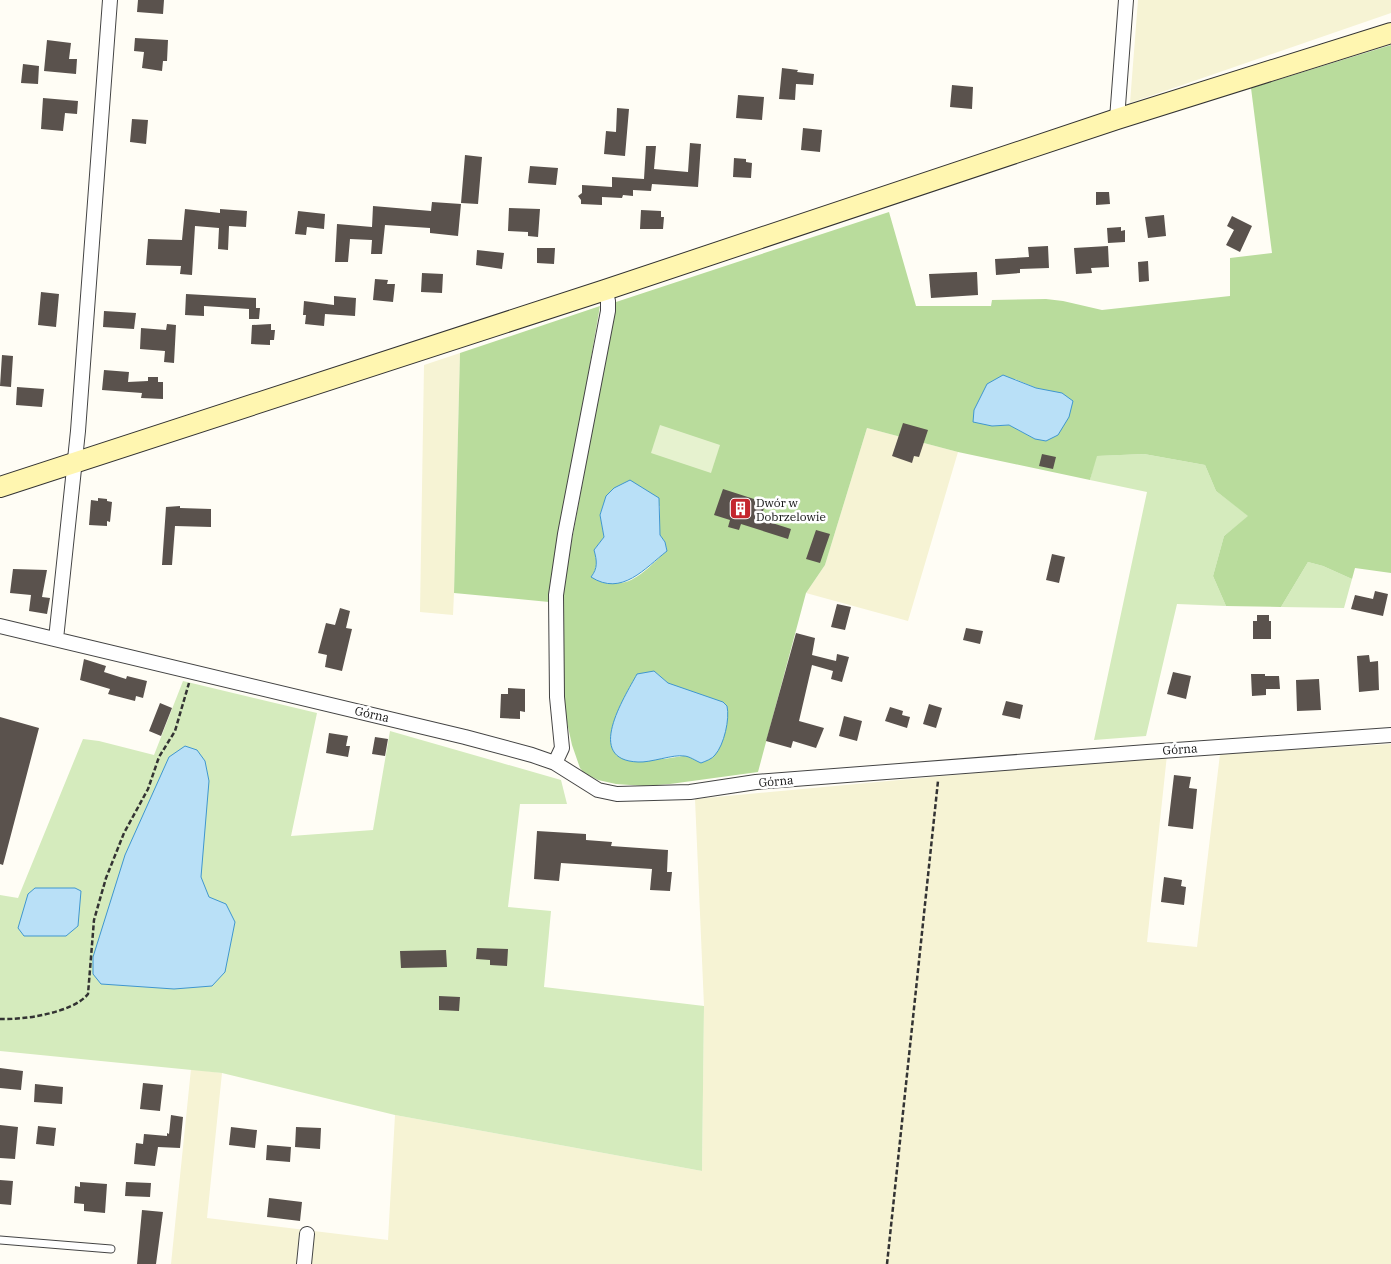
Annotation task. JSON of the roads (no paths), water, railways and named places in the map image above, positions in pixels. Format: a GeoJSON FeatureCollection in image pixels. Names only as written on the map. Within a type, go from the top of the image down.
{"type":"FeatureCollection","features":[{"type":"Feature","properties":{"kind":"main road"},"geometry":{"type":"LineString","coordinates":[[0,487],[605,290],[1117,119],[1391,33]]}},
{"type":"Feature","properties":{"kind":"street"},"geometry":{"type":"LineString","coordinates":[[56,638],[74,462],[110,0]]}},
{"type":"Feature","properties":{"kind":"street"},"geometry":{"type":"LineString","coordinates":[[1117,119],[1126,0]]}},
{"type":"Feature","properties":{"kind":"street"},"geometry":{"type":"LineString","coordinates":[[555,762],[562,748],[557,697],[556,595],[565,534],[608,311],[605,290]]}},
{"type":"Feature","properties":{"kind":"street","name":"Górna"},"geometry":{"type":"LineString","coordinates":[[0,626],[532,754],[555,762],[598,790],[617,794],[690,792],[756,782],[1391,735]]}},
{"type":"Feature","properties":{"kind":"street"},"geometry":{"type":"LineString","coordinates":[[304,1264],[307,1234]]}},
{"type":"Feature","properties":{"kind":"lane"},"geometry":{"type":"LineString","coordinates":[[0,1240],[111,1249]]}},
{"type":"Feature","properties":{"kind":"water"},"geometry":{"type":"Polygon","coordinates":[[[1003,375],[1036,388],[1062,393],[1073,401],[1069,417],[1058,435],[1046,441],[1035,439],[1009,425],[992,426],[973,422],[974,410],[987,384],[1003,375]]]}},
{"type":"Feature","properties":{"kind":"water"},"geometry":{"type":"Polygon","coordinates":[[[630,480],[659,498],[660,535],[665,542],[667,551],[632,578],[613,584],[602,582],[591,577],[595,571],[596,564],[594,550],[604,537],[600,515],[606,496],[614,488],[630,480]]]}},
{"type":"Feature","properties":{"kind":"water"},"geometry":{"type":"Polygon","coordinates":[[[654,671],[668,683],[723,702],[727,706],[728,718],[724,739],[718,751],[709,760],[701,763],[688,757],[680,756],[638,762],[622,759],[613,751],[611,740],[612,726],[624,698],[637,674],[654,671]]]}},
{"type":"Feature","properties":{"kind":"water"},"geometry":{"type":"Polygon","coordinates":[[[185,746],[197,750],[205,761],[209,781],[201,877],[209,897],[226,904],[235,922],[225,972],[212,986],[174,989],[101,984],[93,974],[93,957],[125,855],[169,757],[185,746]]]}},
{"type":"Feature","properties":{"kind":"water"},"geometry":{"type":"Polygon","coordinates":[[[35,888],[75,888],[81,891],[78,926],[66,936],[24,936],[18,928],[28,894],[35,888]]]}},
{"type":"Feature","properties":{"kind":"place","name":"Dwór w Dobrzelowie"},"geometry":{"type":"Point","coordinates":[740,509]}}]}
